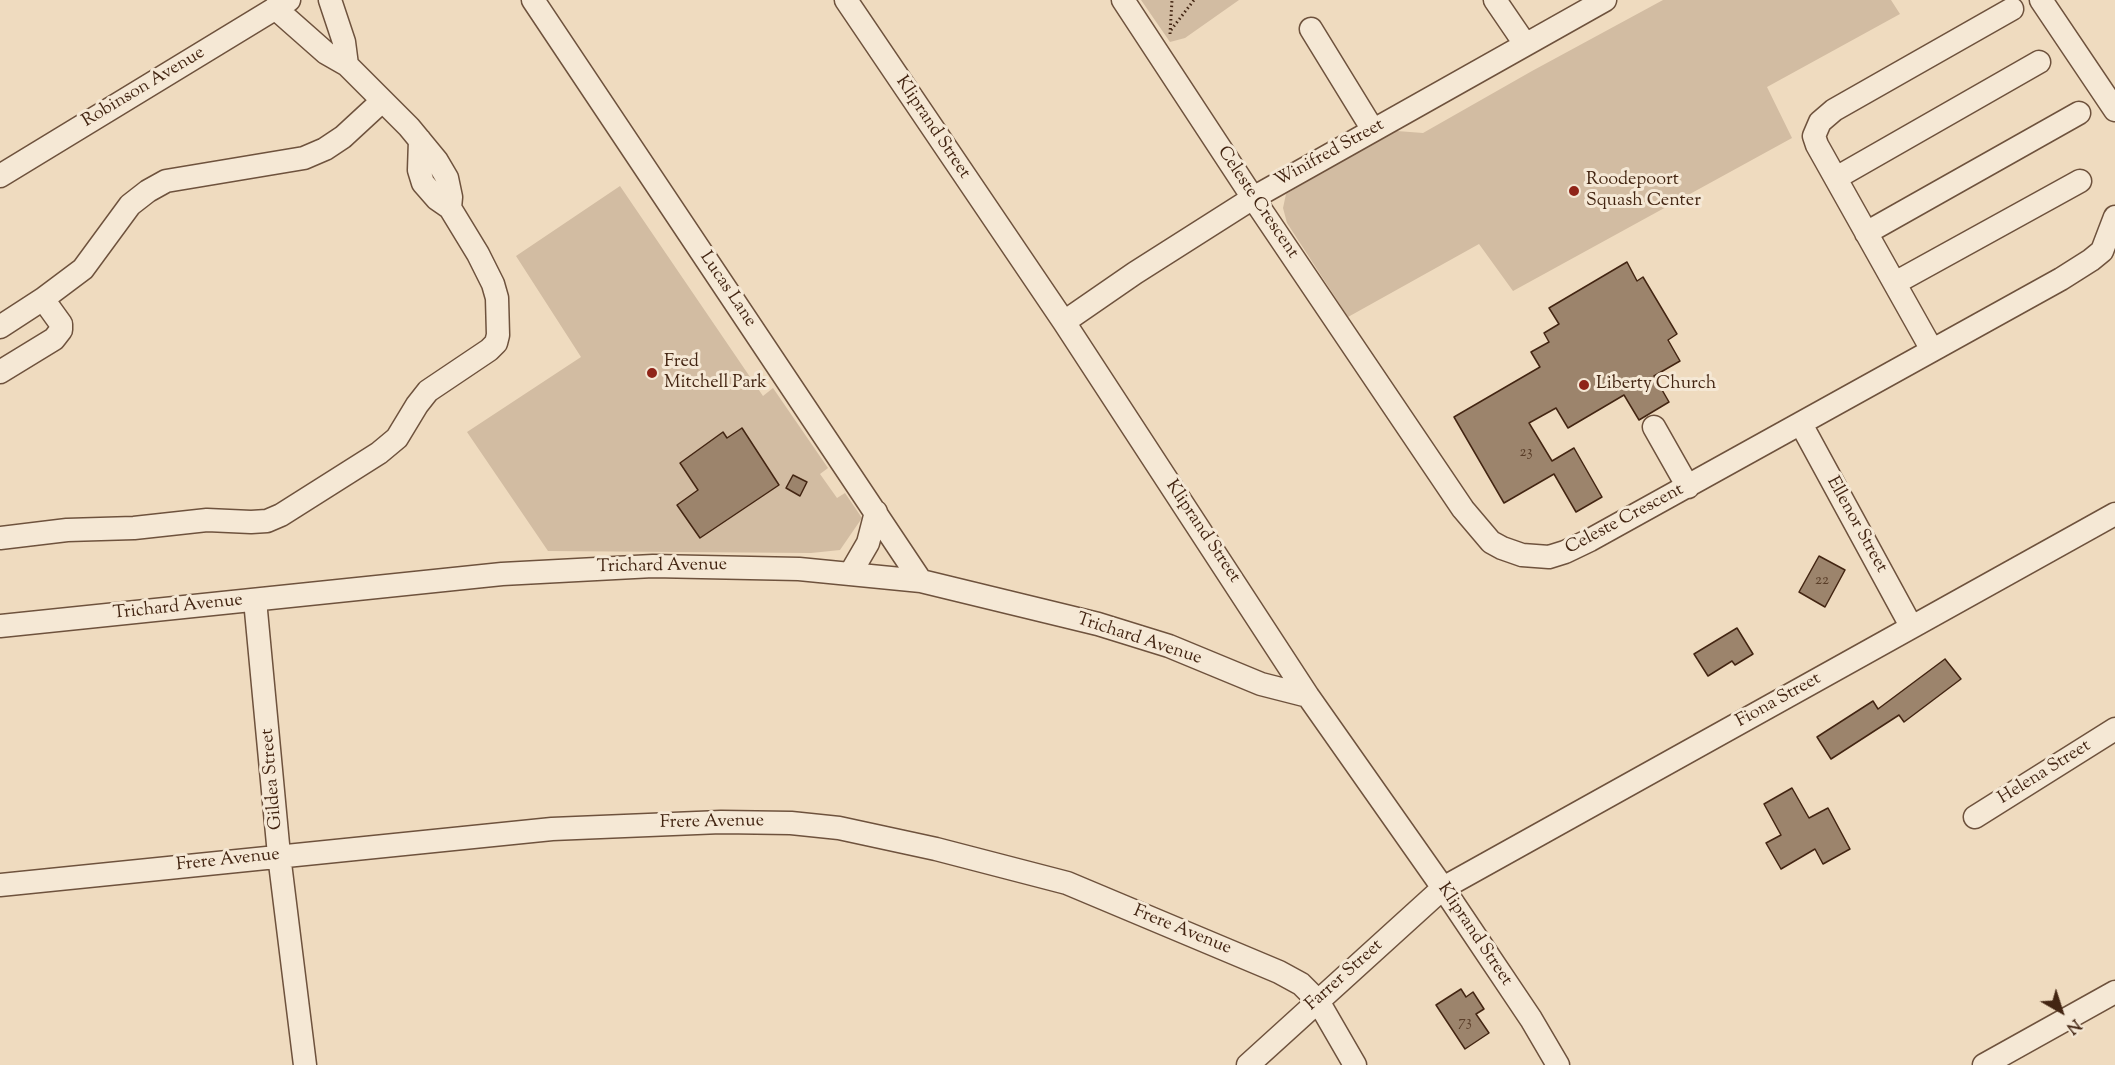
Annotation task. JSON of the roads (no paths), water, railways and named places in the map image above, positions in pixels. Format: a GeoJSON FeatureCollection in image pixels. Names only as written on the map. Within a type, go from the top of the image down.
{"type":"FeatureCollection","features":[{"type":"Feature","properties":{"kind":"street"},"geometry":{"type":"LineString","coordinates":[[330,0],[344,42],[346,65]]}},
{"type":"Feature","properties":{"kind":"street","name":"Lucas Lane"},"geometry":{"type":"LineString","coordinates":[[533,0],[921,581]]}},
{"type":"Feature","properties":{"kind":"street","name":"Kliprand Street"},"geometry":{"type":"LineString","coordinates":[[846,0],[1064,322],[1199,530],[1249,602],[1308,696],[1443,888],[1531,1019],[1558,1065]]}},
{"type":"Feature","properties":{"kind":"street","name":"Celeste Crescent"},"geometry":{"type":"LineString","coordinates":[[1123,0],[1253,198],[1478,529],[1496,545],[1522,555],[1549,557],[1565,552],[1688,487],[2091,260],[2102,251],[2115,217]]}},
{"type":"Feature","properties":{"kind":"street"},"geometry":{"type":"LineString","coordinates":[[1495,0],[1525,44]]}},
{"type":"Feature","properties":{"kind":"street","name":"Winifred Street"},"geometry":{"type":"LineString","coordinates":[[1064,322],[1135,273],[1253,198],[1605,0]]}},
{"type":"Feature","properties":{"kind":"street"},"geometry":{"type":"LineString","coordinates":[[2041,0],[2115,110]]}},
{"type":"Feature","properties":{"kind":"street"},"geometry":{"type":"LineString","coordinates":[[0,538],[67,530],[165,526],[207,520],[267,521],[281,515],[379,453],[397,438],[417,405],[428,392],[496,343],[498,335],[497,298],[493,284],[450,208],[437,199],[423,183],[418,170],[420,140],[346,65],[326,53],[282,4]]}},
{"type":"Feature","properties":{"kind":"street","name":"Robinson Avenue"},"geometry":{"type":"LineString","coordinates":[[0,176],[282,4]]}},
{"type":"Feature","properties":{"kind":"street"},"geometry":{"type":"LineString","coordinates":[[1932,350],[1814,136],[1820,122],[1834,110],[2012,9]]}},
{"type":"Feature","properties":{"kind":"street"},"geometry":{"type":"LineString","coordinates":[[1311,29],[1373,130]]}},
{"type":"Feature","properties":{"kind":"street"},"geometry":{"type":"LineString","coordinates":[[1836,178],[2039,62]]}},
{"type":"Feature","properties":{"kind":"street"},"geometry":{"type":"LineString","coordinates":[[0,327],[83,269],[130,205],[148,191],[166,181],[304,158],[325,149],[343,137],[382,101]]}},
{"type":"Feature","properties":{"kind":"street"},"geometry":{"type":"LineString","coordinates":[[1866,233],[2079,113]]}},
{"type":"Feature","properties":{"kind":"street"},"geometry":{"type":"LineString","coordinates":[[1895,283],[2080,181]]}},
{"type":"Feature","properties":{"kind":"street"},"geometry":{"type":"LineString","coordinates":[[0,372],[54,339],[61,330],[58,319],[43,299]]}},
{"type":"Feature","properties":{"kind":"street","name":"Ellenor Street"},"geometry":{"type":"LineString","coordinates":[[1801,424],[1911,626]]}},
{"type":"Feature","properties":{"kind":"street"},"geometry":{"type":"LineString","coordinates":[[1654,427],[1688,487]]}},
{"type":"Feature","properties":{"kind":"street"},"geometry":{"type":"LineString","coordinates":[[850,574],[868,543],[876,512]]}},
{"type":"Feature","properties":{"kind":"street","name":"Fiona Street"},"geometry":{"type":"LineString","coordinates":[[1443,888],[2115,514]]}},
{"type":"Feature","properties":{"kind":"street","name":"Trichard Avenue"},"geometry":{"type":"LineString","coordinates":[[0,626],[456,577],[571,569],[743,566],[921,581],[1098,624],[1169,646],[1261,684],[1308,696]]}},
{"type":"Feature","properties":{"kind":"street","name":"Gildea Street"},"geometry":{"type":"LineString","coordinates":[[255,600],[279,855],[305,1065]]}},
{"type":"Feature","properties":{"kind":"street","name":"Helena Street"},"geometry":{"type":"LineString","coordinates":[[1975,817],[2115,729]]}},
{"type":"Feature","properties":{"kind":"street","name":"Frere Avenue"},"geometry":{"type":"LineString","coordinates":[[0,885],[279,855],[600,826],[779,822],[838,828],[936,849],[1067,883],[1279,972],[1302,984],[1318,1000],[1355,1065]]}},
{"type":"Feature","properties":{"kind":"street","name":"Farrer Street"},"geometry":{"type":"LineString","coordinates":[[1248,1065],[1443,888]]}},
{"type":"Feature","properties":{"kind":"street"},"geometry":{"type":"LineString","coordinates":[[1984,1065],[2115,992]]}},
{"type":"Feature","properties":{"kind":"place","name":"Roodepoort Squash Center"},"geometry":{"type":"Point","coordinates":[1574,191]}},
{"type":"Feature","properties":{"kind":"place","name":"Fred Mitchell Park"},"geometry":{"type":"Point","coordinates":[652,373]}},
{"type":"Feature","properties":{"kind":"place","name":"Liberty Church"},"geometry":{"type":"Point","coordinates":[1584,385]}}]}
